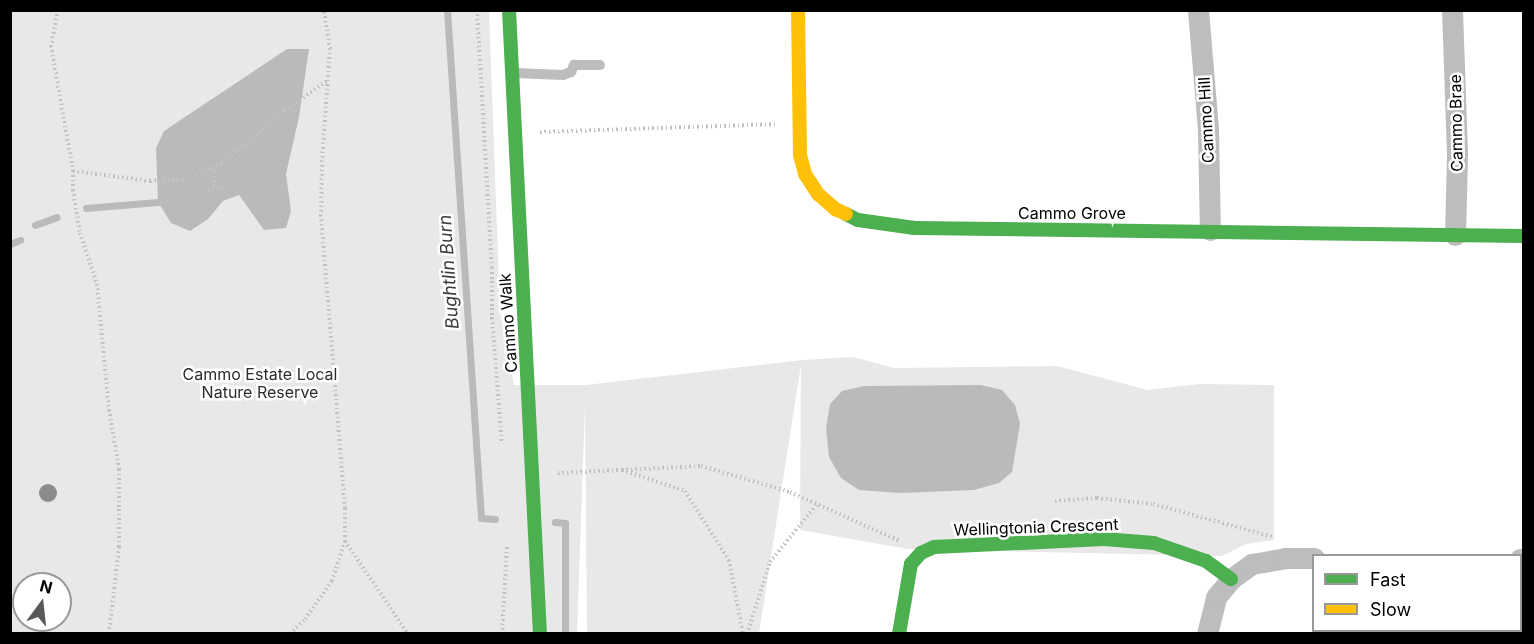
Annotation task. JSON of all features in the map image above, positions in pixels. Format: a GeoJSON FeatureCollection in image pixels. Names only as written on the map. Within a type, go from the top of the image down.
{"type":"FeatureCollection","features":[{"type":"Feature","properties":{"kind":"street","name":"Cammo Walk"},"geometry":{"type":"LineString","coordinates":[[508,10],[540,633]]}},
{"type":"Feature","properties":{"kind":"street","name":"Cammo Grove"},"geometry":{"type":"LineString","coordinates":[[798,10],[800,155],[806,174],[826,202],[858,220],[914,228],[1210,230],[1524,236]]}},
{"type":"Feature","properties":{"kind":"street","name":"Cammo Hill"},"geometry":{"type":"LineString","coordinates":[[1198,10],[1208,130],[1210,230]]}},
{"type":"Feature","properties":{"kind":"street","name":"Cammo Brae"},"geometry":{"type":"LineString","coordinates":[[1452,10],[1457,143],[1455,235]]}},
{"type":"Feature","properties":{"kind":"street","name":"Wellingtonia Crescent"},"geometry":{"type":"LineString","coordinates":[[921,553],[934,547],[1104,539],[1144,542],[1206,561],[1231,579]]}},
{"type":"Feature","properties":{"kind":"street"},"geometry":{"type":"LineString","coordinates":[[899,633],[911,564],[921,553]]}},
{"type":"Feature","properties":{"kind":"street"},"geometry":{"type":"LineString","coordinates":[[1207,633],[1216,597],[1231,579],[1252,564],[1285,558],[1312,558]]}},
{"type":"Feature","properties":{"kind":"lane"},"geometry":{"type":"LineString","coordinates":[[512,73],[563,75],[571,72],[574,66],[600,65]]}},
{"type":"Feature","properties":{"kind":"path"},"geometry":{"type":"LineString","coordinates":[[58,10],[51,46],[73,171],[73,190],[80,233],[97,284],[109,410],[119,469],[118,547],[110,633]]}},
{"type":"Feature","properties":{"kind":"path"},"geometry":{"type":"LineString","coordinates":[[290,633],[305,619],[332,581],[345,541],[345,507],[321,216],[322,162],[330,50],[324,10]]}},
{"type":"Feature","properties":{"kind":"path"},"geometry":{"type":"LineString","coordinates":[[477,10],[492,268],[492,318],[502,453]]}},
{"type":"Feature","properties":{"kind":"path"},"geometry":{"type":"LineString","coordinates":[[73,171],[150,181],[183,180],[221,164],[329,79]]}},
{"type":"Feature","properties":{"kind":"path"},"geometry":{"type":"LineString","coordinates":[[514,133],[800,123]]}},
{"type":"Feature","properties":{"kind":"path"},"geometry":{"type":"LineString","coordinates":[[213,167],[216,188]]}},
{"type":"Feature","properties":{"kind":"path"},"geometry":{"type":"LineString","coordinates":[[208,190],[224,187]]}},
{"type":"Feature","properties":{"kind":"path"},"geometry":{"type":"LineString","coordinates":[[532,475],[700,466],[790,492],[884,533],[921,553]]}},
{"type":"Feature","properties":{"kind":"path"},"geometry":{"type":"LineString","coordinates":[[622,470],[685,490],[729,560],[745,633]]}},
{"type":"Feature","properties":{"kind":"path"},"geometry":{"type":"LineString","coordinates":[[1055,501],[1097,498],[1153,504],[1284,539]]}},
{"type":"Feature","properties":{"kind":"path"},"geometry":{"type":"LineString","coordinates":[[745,633],[770,562],[817,504]]}},
{"type":"Feature","properties":{"kind":"path"},"geometry":{"type":"LineString","coordinates":[[345,541],[408,633]]}},
{"type":"Feature","properties":{"kind":"path"},"geometry":{"type":"LineString","coordinates":[[502,633],[507,541]]}},
{"type":"Feature","properties":{"kind":"green space","name":"Cammo Estate Local Nature Reserve"},"geometry":{"type":"Polygon","coordinates":[[[10,11],[489,11],[500,310],[514,385],[586,385],[802,360],[853,357],[894,368],[1057,366],[1148,390],[1200,384],[1274,385],[1274,540],[1246,544],[1222,556],[908,549],[800,530],[801,365],[759,633],[587,633],[585,406],[577,633],[11,633],[10,11]]]}},
{"type":"Feature","properties":{"kind":"shaded area"},"geometry":{"type":"Polygon","coordinates":[[[287,49],[309,49],[299,117],[286,174],[291,211],[286,228],[264,230],[239,195],[223,201],[208,219],[190,231],[171,223],[158,202],[156,148],[164,131],[287,49]]]}},
{"type":"Feature","properties":{"kind":"shaded area"},"geometry":{"type":"Polygon","coordinates":[[[981,385],[1002,390],[1015,405],[1020,424],[1012,472],[999,483],[974,490],[900,493],[859,490],[841,478],[829,457],[826,428],[830,404],[842,391],[864,386],[981,385]]]}},
{"type":"Feature","properties":{"kind":"waterway","name":"Bughtlin Burn"},"geometry":{"type":"LineString","coordinates":[[447,10],[481,518],[495,519]]}},
{"type":"Feature","properties":{"kind":"waterway"},"geometry":{"type":"LineString","coordinates":[[86,208],[158,202]]}},
{"type":"Feature","properties":{"kind":"waterway"},"geometry":{"type":"LineString","coordinates":[[35,225],[57,217]]}},
{"type":"Feature","properties":{"kind":"waterway"},"geometry":{"type":"LineString","coordinates":[[10,244],[20,240]]}},
{"type":"Feature","properties":{"kind":"waterway","name":"Bughtlin Burn"},"geometry":{"type":"LineString","coordinates":[[555,522],[565,523],[565,634]]}},
{"type":"Feature","properties":{"kind":"traffic: fast"},"geometry":{"type":"LineString","coordinates":[[509,10],[540,634]]}},
{"type":"Feature","properties":{"kind":"traffic: fast"},"geometry":{"type":"LineString","coordinates":[[846,214],[858,220],[914,228],[1524,236]]}},
{"type":"Feature","properties":{"kind":"traffic: fast"},"geometry":{"type":"LineString","coordinates":[[899,634],[911,564],[921,553],[934,547],[1104,539],[1154,543],[1206,561],[1231,579]]}},
{"type":"Feature","properties":{"kind":"traffic: slow"},"geometry":{"type":"LineString","coordinates":[[798,10],[800,155],[805,174],[818,194],[835,209],[846,214]]}}]}
